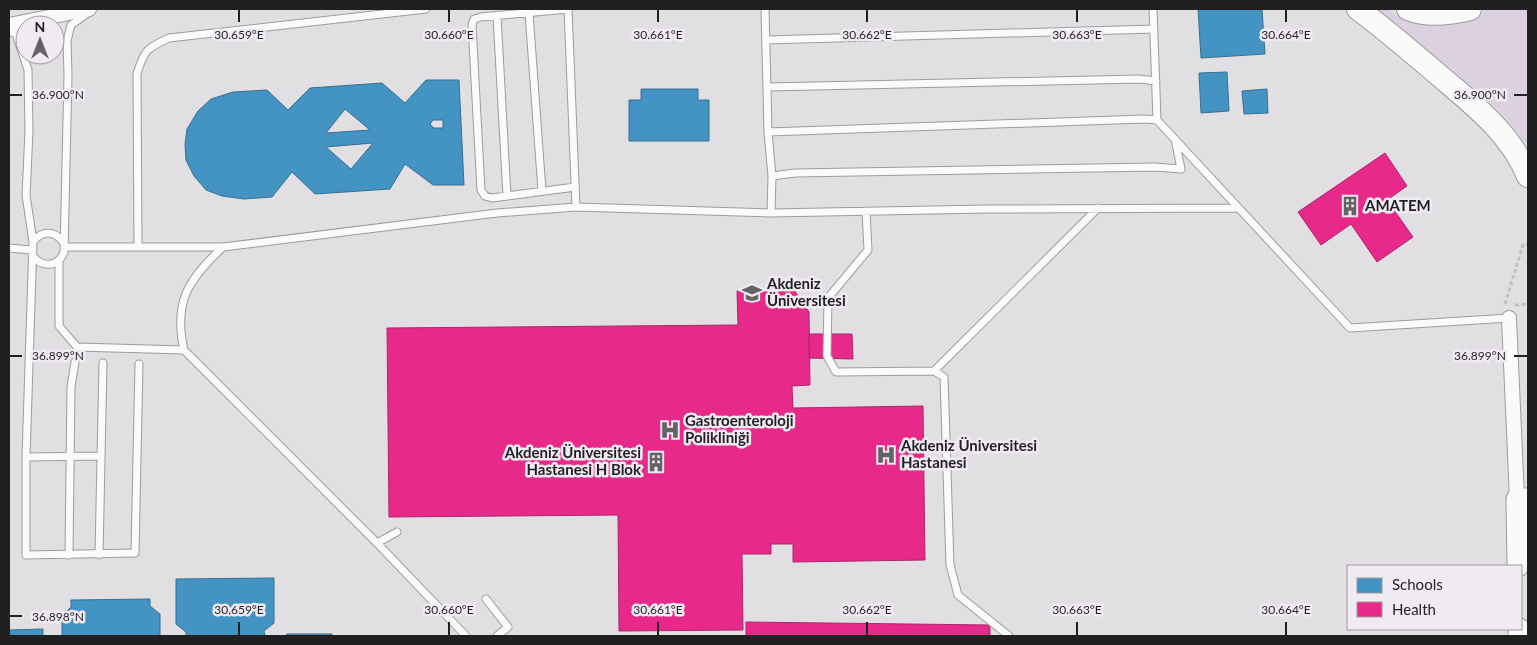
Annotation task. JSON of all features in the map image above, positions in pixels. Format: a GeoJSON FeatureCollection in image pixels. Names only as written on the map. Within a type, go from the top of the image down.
{"type":"FeatureCollection","features":[{"type":"Feature","properties":{"kind":"highway"},"geometry":{"type":"LineString","coordinates":[[1358,9],[1391,34],[1484,114],[1507,140],[1524,166],[1528,176]]}},
{"type":"Feature","properties":{"kind":"highway"},"geometry":{"type":"LineString","coordinates":[[1408,9],[1434,14],[1470,9]]}},
{"type":"Feature","properties":{"kind":"main road"},"geometry":{"type":"LineString","coordinates":[[1518,565],[1523,499]]}},
{"type":"Feature","properties":{"kind":"street"},"geometry":{"type":"LineString","coordinates":[[9,25],[89,9]]}},
{"type":"Feature","properties":{"kind":"street"},"geometry":{"type":"LineString","coordinates":[[1509,318],[1523,499]]}},
{"type":"Feature","properties":{"kind":"lane"},"geometry":{"type":"LineString","coordinates":[[64,245],[58,236],[52,233],[44,233],[38,236],[32,249],[36,260],[41,263],[53,264],[62,257],[64,245],[68,75],[67,41],[71,25],[94,9]]}},
{"type":"Feature","properties":{"kind":"lane"},"geometry":{"type":"LineString","coordinates":[[138,247],[137,74],[142,58],[150,47],[169,38],[426,9]]}},
{"type":"Feature","properties":{"kind":"lane"},"geometry":{"type":"LineString","coordinates":[[575,187],[492,198],[485,196],[481,190],[472,35],[474,19],[568,9],[576,207]]}},
{"type":"Feature","properties":{"kind":"lane"},"geometry":{"type":"LineString","coordinates":[[765,9],[768,132],[772,176],[771,213]]}},
{"type":"Feature","properties":{"kind":"lane"},"geometry":{"type":"LineString","coordinates":[[1153,9],[1157,120],[1350,328],[1509,318]]}},
{"type":"Feature","properties":{"kind":"lane"},"geometry":{"type":"LineString","coordinates":[[529,13],[542,192]]}},
{"type":"Feature","properties":{"kind":"lane"},"geometry":{"type":"LineString","coordinates":[[497,16],[507,196]]}},
{"type":"Feature","properties":{"kind":"lane"},"geometry":{"type":"LineString","coordinates":[[766,40],[1154,29]]}},
{"type":"Feature","properties":{"kind":"lane"},"geometry":{"type":"LineString","coordinates":[[9,31],[16,34],[28,70],[26,195],[32,249],[26,457],[26,555],[135,553],[139,364]]}},
{"type":"Feature","properties":{"kind":"lane"},"geometry":{"type":"LineString","coordinates":[[768,87],[1139,79],[1156,81]]}},
{"type":"Feature","properties":{"kind":"lane"},"geometry":{"type":"LineString","coordinates":[[768,132],[1157,120]]}},
{"type":"Feature","properties":{"kind":"lane"},"geometry":{"type":"LineString","coordinates":[[772,176],[806,173],[1181,169],[1175,139]]}},
{"type":"Feature","properties":{"kind":"lane"},"geometry":{"type":"LineString","coordinates":[[64,245],[222,247],[497,213],[576,207],[771,213],[1238,208]]}},
{"type":"Feature","properties":{"kind":"lane"},"geometry":{"type":"LineString","coordinates":[[934,371],[1098,208]]}},
{"type":"Feature","properties":{"kind":"lane"},"geometry":{"type":"LineString","coordinates":[[866,211],[868,250],[828,298],[827,356],[836,372],[934,371],[944,377],[950,565],[958,595],[1009,636]]}},
{"type":"Feature","properties":{"kind":"lane"},"geometry":{"type":"LineString","coordinates":[[222,247],[201,268],[187,288],[181,309],[180,336],[184,350],[466,636]]}},
{"type":"Feature","properties":{"kind":"lane"},"geometry":{"type":"LineString","coordinates":[[9,248],[32,249]]}},
{"type":"Feature","properties":{"kind":"lane"},"geometry":{"type":"LineString","coordinates":[[59,261],[59,326],[77,347],[184,350]]}},
{"type":"Feature","properties":{"kind":"lane"},"geometry":{"type":"LineString","coordinates":[[69,555],[71,387],[75,362]]}},
{"type":"Feature","properties":{"kind":"lane"},"geometry":{"type":"LineString","coordinates":[[99,555],[103,363]]}},
{"type":"Feature","properties":{"kind":"lane"},"geometry":{"type":"LineString","coordinates":[[26,457],[101,456]]}},
{"type":"Feature","properties":{"kind":"lane"},"geometry":{"type":"LineString","coordinates":[[377,544],[397,532]]}},
{"type":"Feature","properties":{"kind":"lane"},"geometry":{"type":"LineString","coordinates":[[486,599],[508,627],[497,636]]}},
{"type":"Feature","properties":{"kind":"path"},"geometry":{"type":"LineString","coordinates":[[1528,244],[1523,245],[1505,305],[1528,304]]}},
{"type":"Feature","properties":{"kind":"shaded area"},"geometry":{"type":"Polygon","coordinates":[[[1378,9],[1387,9],[1397,15],[1420,22],[1464,21],[1489,9],[1528,9],[1528,146],[1505,117],[1489,102],[1378,9]]]}},
{"type":"Feature","properties":{"kind":"building: Schools"},"geometry":{"type":"Polygon","coordinates":[[[1198,9],[1262,9],[1265,54],[1201,58],[1198,9]]]}},
{"type":"Feature","properties":{"kind":"building: Schools"},"geometry":{"type":"Polygon","coordinates":[[[1227,72],[1229,111],[1201,113],[1199,73],[1227,72]]]}},
{"type":"Feature","properties":{"kind":"building: Schools"},"geometry":{"type":"Polygon","coordinates":[[[426,80],[459,80],[464,185],[433,185],[405,164],[390,189],[315,194],[292,172],[272,197],[244,199],[222,196],[206,190],[194,176],[186,160],[185,144],[187,129],[198,111],[211,99],[233,92],[267,90],[288,110],[310,88],[382,83],[405,103],[426,80]],[[345,109],[326,133],[370,130],[345,109]],[[433,120],[430,124],[434,128],[443,128],[443,120],[433,120]],[[373,143],[326,147],[351,169],[373,143]]]}},
{"type":"Feature","properties":{"kind":"building: Schools"},"geometry":{"type":"Polygon","coordinates":[[[641,89],[698,89],[698,100],[709,100],[709,141],[629,141],[629,100],[641,100],[641,89]]]}},
{"type":"Feature","properties":{"kind":"building: Schools"},"geometry":{"type":"Polygon","coordinates":[[[1267,89],[1268,113],[1244,114],[1242,91],[1267,89]]]}},
{"type":"Feature","properties":{"kind":"building: Schools"},"geometry":{"type":"Polygon","coordinates":[[[274,578],[274,623],[264,631],[265,636],[186,636],[186,632],[176,624],[176,579],[274,578]]]}},
{"type":"Feature","properties":{"kind":"building: Schools"},"geometry":{"type":"Polygon","coordinates":[[[150,599],[150,606],[160,614],[160,636],[62,636],[62,616],[71,607],[71,600],[150,599]]]}},
{"type":"Feature","properties":{"kind":"building: Schools"},"geometry":{"type":"Polygon","coordinates":[[[43,629],[43,636],[9,636],[9,630],[43,629]]]}},
{"type":"Feature","properties":{"kind":"building: Schools"},"geometry":{"type":"Polygon","coordinates":[[[287,634],[332,634],[332,636],[285,636],[287,634]]]}},
{"type":"Feature","properties":{"kind":"building: Health","name":"AMATEM"},"geometry":{"type":"Polygon","coordinates":[[[1385,153],[1407,186],[1387,200],[1413,237],[1377,262],[1351,224],[1321,245],[1298,212],[1385,153]]]}},
{"type":"Feature","properties":{"kind":"building: Health","name":"Akdeniz Üniversitesi Hastanesi H Blok"},"geometry":{"type":"Polygon","coordinates":[[[794,290],[809,312],[810,385],[792,386],[793,408],[923,406],[925,560],[793,562],[793,544],[771,544],[771,554],[742,554],[743,630],[619,631],[618,515],[389,517],[387,328],[738,325],[737,291],[794,290]]]}},
{"type":"Feature","properties":{"kind":"building: Health"},"geometry":{"type":"Polygon","coordinates":[[[809,334],[852,334],[853,359],[809,358],[809,334]]]}},
{"type":"Feature","properties":{"kind":"building: Health"},"geometry":{"type":"Polygon","coordinates":[[[746,622],[990,625],[990,636],[746,636],[746,622]]]}},
{"type":"Feature","properties":{"kind":"place","name":"AMATEM"},"geometry":{"type":"Point","coordinates":[1350,206]}},
{"type":"Feature","properties":{"kind":"place","name":"Akdeniz Üniversitesi"},"geometry":{"type":"Point","coordinates":[752,293]}},
{"type":"Feature","properties":{"kind":"place","name":"Gastroenteroloji Polikliniği"},"geometry":{"type":"Point","coordinates":[670,430]}},
{"type":"Feature","properties":{"kind":"place","name":"Akdeniz Üniversitesi Hastanesi"},"geometry":{"type":"Point","coordinates":[886,455]}},
{"type":"Feature","properties":{"kind":"place","name":"Akdeniz Üniversitesi Hastanesi H Blok"},"geometry":{"type":"Point","coordinates":[656,462]}}]}
